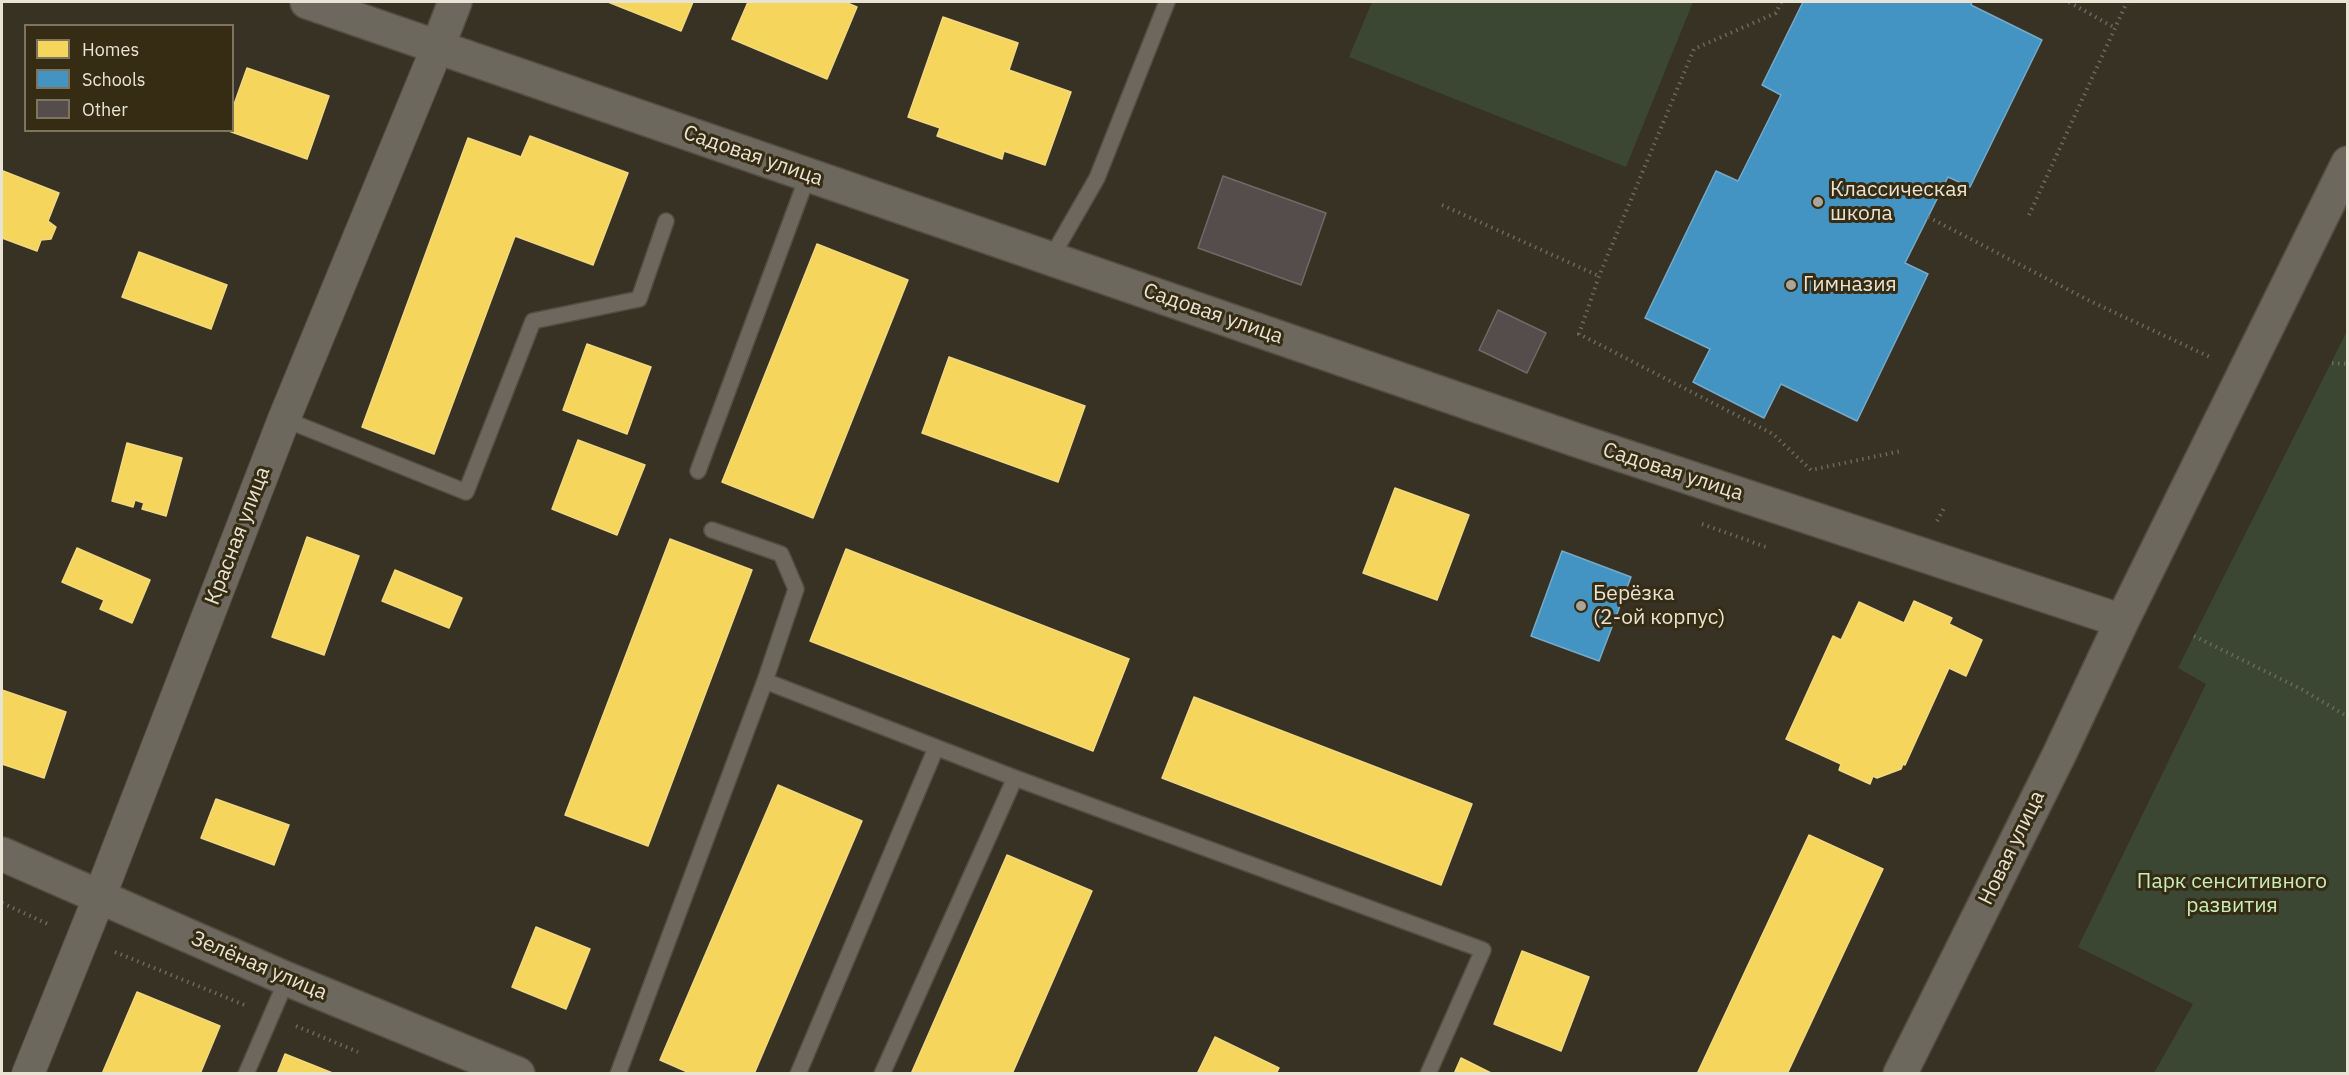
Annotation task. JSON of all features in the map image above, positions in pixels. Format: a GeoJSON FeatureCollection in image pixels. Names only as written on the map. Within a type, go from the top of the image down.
{"type":"FeatureCollection","features":[{"type":"Feature","properties":{"kind":"street","name":"Садовая улица"},"geometry":{"type":"LineString","coordinates":[[307,2],[1579,441],[2122,621]]}},
{"type":"Feature","properties":{"kind":"street","name":"Красная улица"},"geometry":{"type":"LineString","coordinates":[[28,1074],[99,898],[284,419],[455,2]]}},
{"type":"Feature","properties":{"kind":"street","name":"Новая улица"},"geometry":{"type":"LineString","coordinates":[[1900,1074],[2348,164]]}},
{"type":"Feature","properties":{"kind":"street","name":"Зелёная улица"},"geometry":{"type":"LineString","coordinates":[[2,854],[287,979],[518,1074]]}},
{"type":"Feature","properties":{"kind":"lane"},"geometry":{"type":"LineString","coordinates":[[1051,258],[1097,177],[1167,2]]}},
{"type":"Feature","properties":{"kind":"lane"},"geometry":{"type":"LineString","coordinates":[[698,471],[808,175]]}},
{"type":"Feature","properties":{"kind":"lane"},"geometry":{"type":"LineString","coordinates":[[284,419],[466,492],[533,321],[639,299],[666,221]]}},
{"type":"Feature","properties":{"kind":"lane"},"geometry":{"type":"LineString","coordinates":[[618,1074],[765,681],[796,589],[781,554],[712,530]]}},
{"type":"Feature","properties":{"kind":"lane"},"geometry":{"type":"LineString","coordinates":[[765,681],[1015,778],[1483,950],[1428,1074]]}},
{"type":"Feature","properties":{"kind":"lane"},"geometry":{"type":"LineString","coordinates":[[798,1074],[936,747]]}},
{"type":"Feature","properties":{"kind":"lane"},"geometry":{"type":"LineString","coordinates":[[882,1074],[1015,778]]}},
{"type":"Feature","properties":{"kind":"lane"},"geometry":{"type":"LineString","coordinates":[[246,1074],[287,979]]}},
{"type":"Feature","properties":{"kind":"path"},"geometry":{"type":"LineString","coordinates":[[1781,2],[1776,13],[1694,49],[1599,276],[1579,334],[1773,434],[1811,470],[1901,451]]}},
{"type":"Feature","properties":{"kind":"path"},"geometry":{"type":"LineString","coordinates":[[2069,2],[2115,28]]}},
{"type":"Feature","properties":{"kind":"path"},"geometry":{"type":"LineString","coordinates":[[2029,215],[2127,2]]}},
{"type":"Feature","properties":{"kind":"path"},"geometry":{"type":"LineString","coordinates":[[1442,205],[1599,276]]}},
{"type":"Feature","properties":{"kind":"path"},"geometry":{"type":"LineString","coordinates":[[1928,218],[2090,301],[2220,361]]}},
{"type":"Feature","properties":{"kind":"path"},"geometry":{"type":"LineString","coordinates":[[2332,363],[2348,364]]}},
{"type":"Feature","properties":{"kind":"path"},"geometry":{"type":"LineString","coordinates":[[1691,520],[1766,547]]}},
{"type":"Feature","properties":{"kind":"path"},"geometry":{"type":"LineString","coordinates":[[2193,636],[2303,690],[2348,717]]}},
{"type":"Feature","properties":{"kind":"path"},"geometry":{"type":"LineString","coordinates":[[2,903],[82,939],[368,1056]]}},
{"type":"Feature","properties":{"kind":"green space"},"geometry":{"type":"Polygon","coordinates":[[[1372,2],[1693,2],[1626,167],[1349,57],[1372,2]]]}},
{"type":"Feature","properties":{"kind":"green space","name":"Парк сенситивного развития"},"geometry":{"type":"Polygon","coordinates":[[[2347,331],[2347,1073],[2154,1073],[2193,1004],[2078,947],[2206,684],[2178,668],[2347,331]]]}},
{"type":"Feature","properties":{"kind":"building: Homes"},"geometry":{"type":"Polygon","coordinates":[[[608,2],[693,2],[681,31],[608,2]]]}},
{"type":"Feature","properties":{"kind":"building: Homes"},"geometry":{"type":"Polygon","coordinates":[[[748,2],[845,2],[857,7],[827,79],[732,39],[748,2]]]}},
{"type":"Feature","properties":{"kind":"building: Homes"},"geometry":{"type":"Polygon","coordinates":[[[943,17],[1018,43],[1009,70],[1071,92],[1045,165],[1004,151],[1002,159],[937,136],[940,128],[908,117],[943,17]]]}},
{"type":"Feature","properties":{"kind":"building: Homes"},"geometry":{"type":"Polygon","coordinates":[[[247,68],[329,96],[307,159],[232,132],[234,132],[234,104],[247,68]]]}},
{"type":"Feature","properties":{"kind":"building: Homes"},"geometry":{"type":"Polygon","coordinates":[[[530,136],[628,173],[593,265],[515,236],[434,454],[362,427],[468,138],[521,157],[530,136]]]}},
{"type":"Feature","properties":{"kind":"building: Homes"},"geometry":{"type":"Polygon","coordinates":[[[3,171],[59,193],[48,221],[56,227],[51,239],[41,240],[37,251],[2,238],[3,171]]]}},
{"type":"Feature","properties":{"kind":"building: Homes"},"geometry":{"type":"Polygon","coordinates":[[[817,244],[908,280],[813,518],[722,482],[817,244]]]}},
{"type":"Feature","properties":{"kind":"building: Homes"},"geometry":{"type":"Polygon","coordinates":[[[139,252],[227,285],[211,329],[122,297],[139,252]]]}},
{"type":"Feature","properties":{"kind":"building: Homes"},"geometry":{"type":"Polygon","coordinates":[[[587,344],[651,367],[627,434],[563,410],[587,344]]]}},
{"type":"Feature","properties":{"kind":"building: Homes"},"geometry":{"type":"Polygon","coordinates":[[[949,357],[1085,406],[1058,482],[922,433],[949,357]]]}},
{"type":"Feature","properties":{"kind":"building: Homes"},"geometry":{"type":"Polygon","coordinates":[[[578,440],[645,465],[617,535],[552,509],[578,440]]]}},
{"type":"Feature","properties":{"kind":"building: Homes"},"geometry":{"type":"Polygon","coordinates":[[[127,443],[182,458],[166,516],[142,509],[144,503],[135,500],[133,507],[112,501],[127,443]]]}},
{"type":"Feature","properties":{"kind":"building: Homes"},"geometry":{"type":"Polygon","coordinates":[[[1395,488],[1469,515],[1437,600],[1363,573],[1395,488]]]}},
{"type":"Feature","properties":{"kind":"building: Homes"},"geometry":{"type":"Polygon","coordinates":[[[307,537],[359,556],[324,655],[272,637],[307,537]]]}},
{"type":"Feature","properties":{"kind":"building: Homes"},"geometry":{"type":"Polygon","coordinates":[[[670,539],[752,570],[648,846],[565,815],[670,539]]]}},
{"type":"Feature","properties":{"kind":"building: Homes"},"geometry":{"type":"Polygon","coordinates":[[[77,548],[150,580],[132,623],[100,609],[104,600],[62,582],[77,548]]]}},
{"type":"Feature","properties":{"kind":"building: Homes"},"geometry":{"type":"Polygon","coordinates":[[[846,549],[1129,659],[1093,751],[810,641],[846,549]]]}},
{"type":"Feature","properties":{"kind":"building: Homes"},"geometry":{"type":"Polygon","coordinates":[[[395,570],[462,598],[449,628],[382,601],[395,570]]]}},
{"type":"Feature","properties":{"kind":"building: Homes"},"geometry":{"type":"Polygon","coordinates":[[[1914,601],[1952,618],[1949,624],[1982,640],[1966,676],[1949,668],[1905,765],[1903,764],[1901,769],[1877,778],[1873,776],[1870,784],[1839,770],[1841,764],[1786,739],[1833,636],[1841,640],[1859,602],[1904,623],[1914,601]]]}},
{"type":"Feature","properties":{"kind":"building: Homes"},"geometry":{"type":"Polygon","coordinates":[[[2,690],[66,712],[44,778],[2,764],[2,690]]]}},
{"type":"Feature","properties":{"kind":"building: Homes"},"geometry":{"type":"Polygon","coordinates":[[[1194,697],[1472,804],[1441,885],[1162,778],[1194,697]]]}},
{"type":"Feature","properties":{"kind":"building: Homes"},"geometry":{"type":"Polygon","coordinates":[[[778,785],[862,821],[754,1074],[692,1074],[660,1060],[778,785]]]}},
{"type":"Feature","properties":{"kind":"building: Homes"},"geometry":{"type":"Polygon","coordinates":[[[216,799],[289,825],[274,865],[201,838],[216,799]]]}},
{"type":"Feature","properties":{"kind":"building: Homes"},"geometry":{"type":"Polygon","coordinates":[[[1809,835],[1883,869],[1787,1074],[1697,1074],[1809,835]]]}},
{"type":"Feature","properties":{"kind":"building: Homes"},"geometry":{"type":"Polygon","coordinates":[[[1007,855],[1092,891],[1012,1074],[911,1074],[1007,855]]]}},
{"type":"Feature","properties":{"kind":"building: Homes"},"geometry":{"type":"Polygon","coordinates":[[[536,927],[590,949],[566,1009],[512,987],[536,927]]]}},
{"type":"Feature","properties":{"kind":"building: Homes"},"geometry":{"type":"Polygon","coordinates":[[[1522,951],[1589,977],[1561,1051],[1494,1024],[1522,951]]]}},
{"type":"Feature","properties":{"kind":"building: Homes"},"geometry":{"type":"Polygon","coordinates":[[[137,992],[220,1026],[200,1074],[102,1074],[137,992]]]}},
{"type":"Feature","properties":{"kind":"building: Homes"},"geometry":{"type":"Polygon","coordinates":[[[1215,1037],[1279,1068],[1276,1074],[1197,1074],[1215,1037]]]}},
{"type":"Feature","properties":{"kind":"building: Homes"},"geometry":{"type":"Polygon","coordinates":[[[285,1054],[335,1074],[277,1074],[285,1054]]]}},
{"type":"Feature","properties":{"kind":"building: Homes"},"geometry":{"type":"Polygon","coordinates":[[[1461,1058],[1493,1074],[1454,1074],[1461,1058]]]}},
{"type":"Feature","properties":{"kind":"building: Schools","name":"Классическая школа"},"geometry":{"type":"Polygon","coordinates":[[[1803,2],[1972,2],[1971,5],[2042,40],[1970,187],[1948,177],[1905,263],[1928,274],[1857,421],[1781,384],[1764,418],[1693,382],[1710,349],[1645,318],[1716,171],[1738,181],[1781,95],[1762,85],[1803,2]]]}},
{"type":"Feature","properties":{"kind":"building: Schools","name":"Берёзка (2-ой корпус)"},"geometry":{"type":"Polygon","coordinates":[[[1562,551],[1631,577],[1599,661],[1531,636],[1562,551]]]}},
{"type":"Feature","properties":{"kind":"building: Other"},"geometry":{"type":"Polygon","coordinates":[[[1223,176],[1326,213],[1301,285],[1198,248],[1223,176]]]}},
{"type":"Feature","properties":{"kind":"building: Other"},"geometry":{"type":"Polygon","coordinates":[[[1498,310],[1546,333],[1527,373],[1479,350],[1498,310]]]}},
{"type":"Feature","properties":{"kind":"place","name":"Классическая школа"},"geometry":{"type":"Point","coordinates":[1818,202]}},
{"type":"Feature","properties":{"kind":"place","name":"Гимназия"},"geometry":{"type":"Point","coordinates":[1791,285]}},
{"type":"Feature","properties":{"kind":"place","name":"Берёзка (2-ой корпус)"},"geometry":{"type":"Point","coordinates":[1581,606]}}]}
